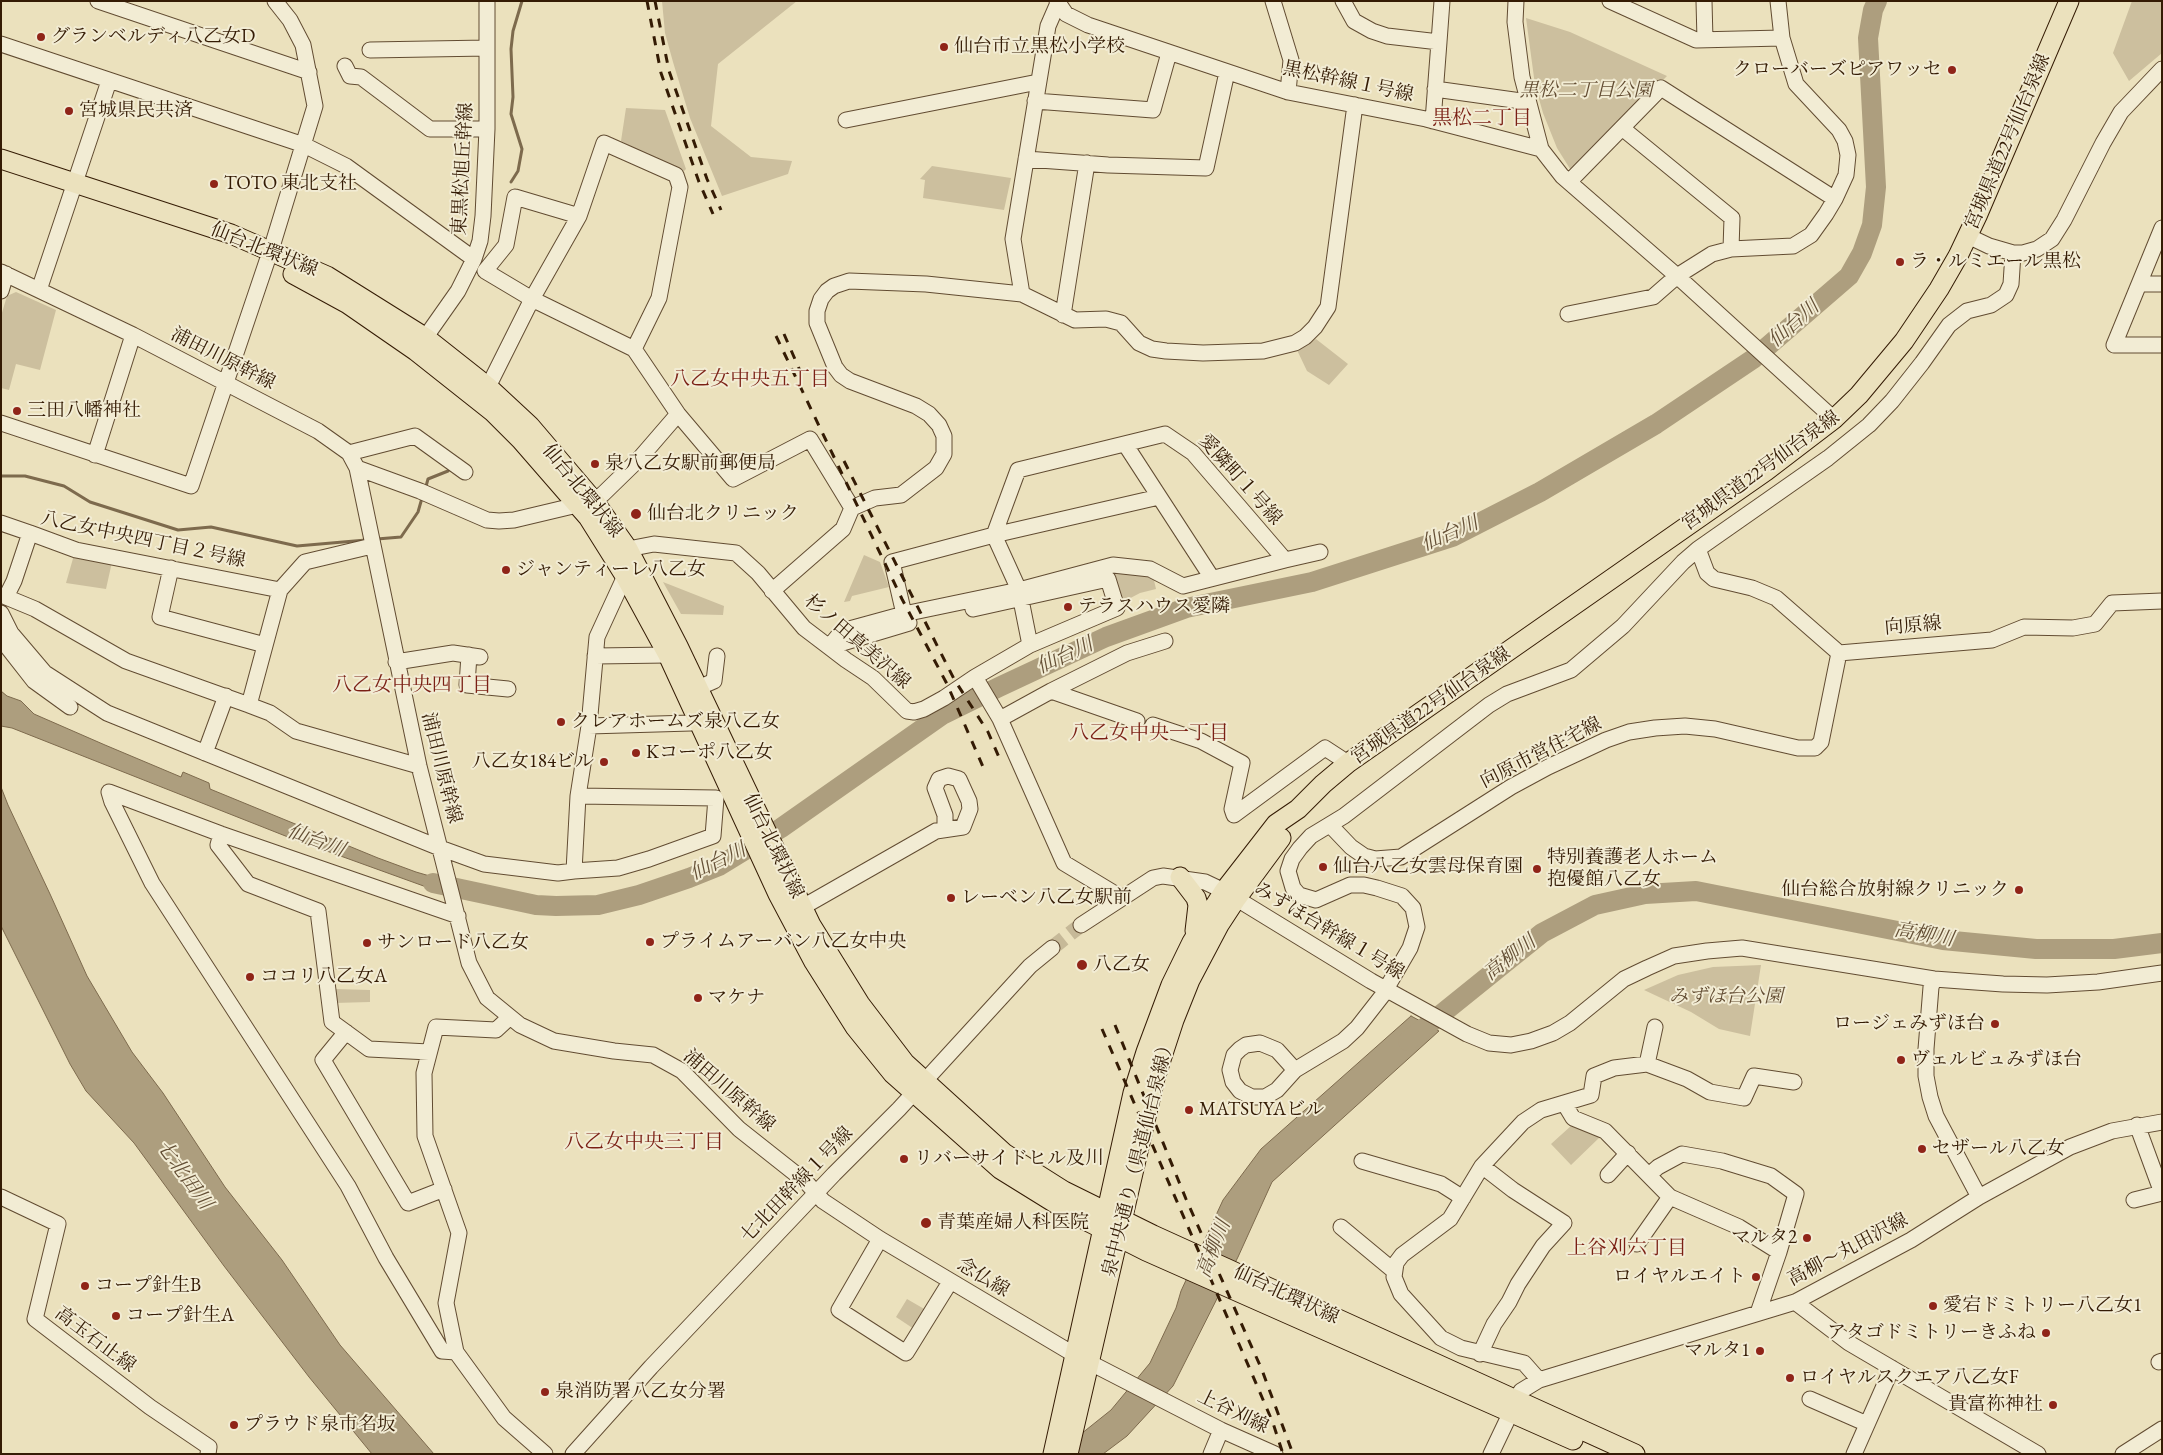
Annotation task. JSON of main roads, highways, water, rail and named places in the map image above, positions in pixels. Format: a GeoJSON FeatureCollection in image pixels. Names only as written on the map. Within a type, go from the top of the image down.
{"type":"FeatureCollection","features":[{"type":"Feature","properties":{"kind":"main road","name":"宮城県道22号仙台泉線"},"geometry":{"type":"LineString","coordinates":[[1230,895],[1276,824],[1298,809],[1348,763],[1766,470],[1834,419],[1859,395],[1904,341],[1939,289],[1968,236],[2068,1]]}},
{"type":"Feature","properties":{"kind":"main road","name":"仙台北環状線"},"geometry":{"type":"LineString","coordinates":[[1,159],[73,188]]}},
{"type":"Feature","properties":{"kind":"main road","name":"仙台北環状線"},"geometry":{"type":"LineString","coordinates":[[1,170],[73,188],[231,234],[269,256],[349,288],[421,344],[488,388],[530,426],[587,503],[600,534],[668,655],[699,720],[754,825],[830,989],[855,1026],[893,1074],[919,1087],[1004,1152],[1112,1225],[1513,1406],[1635,1454]]}},
{"type":"Feature","properties":{"kind":"main road","name":"仙台北環状線"},"geometry":{"type":"LineString","coordinates":[[421,344],[587,503],[628,549],[698,688],[754,825]]}},
{"type":"Feature","properties":{"kind":"main road"},"geometry":{"type":"LineString","coordinates":[[1180,877],[1196,898],[1198,905],[1192,942]]}},
{"type":"Feature","properties":{"kind":"main road","name":"泉中央通り（県道仙台泉線）"},"geometry":{"type":"LineString","coordinates":[[1059,1449],[1082,1359],[1112,1225],[1133,1094],[1146,1052],[1172,985],[1192,942],[1230,895]]}},
{"type":"Feature","properties":{"kind":"main road","name":"泉中央通り（県道仙台泉線）"},"geometry":{"type":"LineString","coordinates":[[1112,1225],[1174,1020],[1190,980],[1230,895]]}},
{"type":"Feature","properties":{"kind":"main road","name":"泉中央通り（県道仙台泉線）"},"geometry":{"type":"LineString","coordinates":[[1059,1449],[1074,1428],[1082,1359]]}},
{"type":"Feature","properties":{"kind":"main road","name":"仙台北環状線"},"geometry":{"type":"LineString","coordinates":[[1513,1406],[1604,1454]]}},
{"type":"Feature","properties":{"kind":"water","name":"仙台川"},"geometry":{"type":"Polygon","coordinates":[[[1,691],[7,696],[21,701],[34,714],[105,745],[181,777],[183,772],[209,783],[210,789],[378,858],[440,879],[443,893],[288,837],[12,728],[1,726],[1,691]]]}},
{"type":"Feature","properties":{"kind":"water","name":"七北田川"},"geometry":{"type":"Polygon","coordinates":[[[1,787],[87,976],[132,1052],[163,1093],[225,1187],[282,1260],[340,1345],[434,1454],[372,1454],[309,1377],[224,1266],[134,1143],[86,1091],[70,1064],[1,926],[1,787]]]}},
{"type":"Feature","properties":{"kind":"water"},"geometry":{"type":"Polygon","coordinates":[[[1411,1016],[1439,1031],[1272,1182],[1238,1257],[1173,1386],[1127,1436],[1103,1454],[1056,1454],[1111,1410],[1150,1363],[1223,1200],[1261,1149],[1411,1016]]]}},
{"type":"Feature","properties":{"kind":"waterway"},"geometry":{"type":"LineString","coordinates":[[511,182],[518,171],[522,149],[511,114],[513,97],[511,49],[513,31],[522,1]]}},
{"type":"Feature","properties":{"kind":"waterway","name":"仙台川"},"geometry":{"type":"LineString","coordinates":[[433,883],[536,905],[556,906],[598,905],[639,895],[689,878],[719,866],[781,828],[942,715],[999,687],[1106,637],[1186,608],[1312,582],[1452,537],[1540,492],[1656,424],[1753,359],[1849,276],[1862,253],[1872,225],[1876,187],[1868,38],[1873,10],[1877,1]]}},
{"type":"Feature","properties":{"kind":"waterway"},"geometry":{"type":"LineString","coordinates":[[425,490],[428,479],[448,471]]}},
{"type":"Feature","properties":{"kind":"waterway"},"geometry":{"type":"LineString","coordinates":[[1,476],[25,476],[64,486],[90,502],[178,530],[211,527],[297,546],[366,540]]}},
{"type":"Feature","properties":{"kind":"waterway"},"geometry":{"type":"LineString","coordinates":[[377,539],[401,537],[418,512],[422,498]]}},
{"type":"Feature","properties":{"kind":"waterway","name":"高柳川"},"geometry":{"type":"LineString","coordinates":[[1408,1041],[1542,933],[1595,905],[1645,894],[1696,891],[1943,940],[2036,949],[2114,949],[2162,943]]}},
{"type":"Feature","properties":{"kind":"tunnel"},"geometry":{"type":"LineString","coordinates":[[1052,948],[1081,925]]}},
{"type":"Feature","properties":{"kind":"railway"},"geometry":{"type":"LineString","coordinates":[[647,1],[661,73],[699,182],[713,214]]}},
{"type":"Feature","properties":{"kind":"railway"},"geometry":{"type":"LineString","coordinates":[[655,1],[669,71],[707,179],[721,210]]}},
{"type":"Feature","properties":{"kind":"railway"},"geometry":{"type":"LineString","coordinates":[[784,334],[801,373]]}},
{"type":"Feature","properties":{"kind":"railway"},"geometry":{"type":"LineString","coordinates":[[776,336],[902,599],[947,684],[984,769]]}},
{"type":"Feature","properties":{"kind":"railway"},"geometry":{"type":"LineString","coordinates":[[844,461],[954,679],[988,732],[1001,762]]}},
{"type":"Feature","properties":{"kind":"railway"},"geometry":{"type":"LineString","coordinates":[[1115,1025],[1186,1199],[1262,1370],[1293,1454]]}},
{"type":"Feature","properties":{"kind":"railway"},"geometry":{"type":"LineString","coordinates":[[1102,1029],[1273,1423],[1283,1454]]}},
{"type":"Feature","properties":{"kind":"place","name":"グランベルディ八乙女D"},"geometry":{"type":"Point","coordinates":[41,37]}},
{"type":"Feature","properties":{"kind":"place","name":"仙台市立黒松小学校"},"geometry":{"type":"Point","coordinates":[944,47]}},
{"type":"Feature","properties":{"kind":"place","name":"クローバーズピアワッセ"},"geometry":{"type":"Point","coordinates":[1952,70]}},
{"type":"Feature","properties":{"kind":"place","name":"宮城県民共済"},"geometry":{"type":"Point","coordinates":[69,111]}},
{"type":"Feature","properties":{"kind":"place","name":"TOTO 東北支社"},"geometry":{"type":"Point","coordinates":[214,184]}},
{"type":"Feature","properties":{"kind":"place","name":"ラ・ルミエール黒松"},"geometry":{"type":"Point","coordinates":[1900,262]}},
{"type":"Feature","properties":{"kind":"place","name":"三田八幡神社"},"geometry":{"type":"Point","coordinates":[17,411]}},
{"type":"Feature","properties":{"kind":"place","name":"泉八乙女駅前郵便局"},"geometry":{"type":"Point","coordinates":[595,464]}},
{"type":"Feature","properties":{"kind":"place","name":"仙台北クリニック"},"geometry":{"type":"Point","coordinates":[636,514]}},
{"type":"Feature","properties":{"kind":"place","name":"ジャンティーレ八乙女"},"geometry":{"type":"Point","coordinates":[506,570]}},
{"type":"Feature","properties":{"kind":"place","name":"テラスハウス愛隣"},"geometry":{"type":"Point","coordinates":[1068,607]}},
{"type":"Feature","properties":{"kind":"place","name":"クレアホームズ泉八乙女"},"geometry":{"type":"Point","coordinates":[561,722]}},
{"type":"Feature","properties":{"kind":"place","name":"Kコーポ八乙女"},"geometry":{"type":"Point","coordinates":[636,753]}},
{"type":"Feature","properties":{"kind":"place","name":"八乙女184ビル"},"geometry":{"type":"Point","coordinates":[604,762]}},
{"type":"Feature","properties":{"kind":"place","name":"仙台八乙女雲母保育園"},"geometry":{"type":"Point","coordinates":[1323,867]}},
{"type":"Feature","properties":{"kind":"place","name":"特別養護老人ホーム 抱優館八乙女"},"geometry":{"type":"Point","coordinates":[1537,869]}},
{"type":"Feature","properties":{"kind":"place","name":"仙台総合放射線クリニック"},"geometry":{"type":"Point","coordinates":[2019,890]}},
{"type":"Feature","properties":{"kind":"place","name":"レーベン八乙女駅前"},"geometry":{"type":"Point","coordinates":[951,898]}},
{"type":"Feature","properties":{"kind":"place","name":"プライムアーバン八乙女中央"},"geometry":{"type":"Point","coordinates":[650,942]}},
{"type":"Feature","properties":{"kind":"place","name":"サンロード八乙女"},"geometry":{"type":"Point","coordinates":[367,943]}},
{"type":"Feature","properties":{"kind":"place","name":"八乙女"},"geometry":{"type":"Point","coordinates":[1082,965]}},
{"type":"Feature","properties":{"kind":"place","name":"ココリ八乙女A"},"geometry":{"type":"Point","coordinates":[250,977]}},
{"type":"Feature","properties":{"kind":"place","name":"マケナ"},"geometry":{"type":"Point","coordinates":[698,998]}},
{"type":"Feature","properties":{"kind":"place","name":"ロージェみずほ台"},"geometry":{"type":"Point","coordinates":[1995,1024]}},
{"type":"Feature","properties":{"kind":"place","name":"ヴェルビュみずほ台"},"geometry":{"type":"Point","coordinates":[1901,1060]}},
{"type":"Feature","properties":{"kind":"place","name":"MATSUYAビル"},"geometry":{"type":"Point","coordinates":[1189,1110]}},
{"type":"Feature","properties":{"kind":"place","name":"セザール八乙女"},"geometry":{"type":"Point","coordinates":[1922,1149]}},
{"type":"Feature","properties":{"kind":"place","name":"リバーサイドヒル及川"},"geometry":{"type":"Point","coordinates":[904,1159]}},
{"type":"Feature","properties":{"kind":"place","name":"青葉産婦人科医院"},"geometry":{"type":"Point","coordinates":[926,1223]}},
{"type":"Feature","properties":{"kind":"place","name":"マルタ2"},"geometry":{"type":"Point","coordinates":[1807,1238]}},
{"type":"Feature","properties":{"kind":"place","name":"ロイヤルエイト"},"geometry":{"type":"Point","coordinates":[1756,1277]}},
{"type":"Feature","properties":{"kind":"place","name":"コープ針生B"},"geometry":{"type":"Point","coordinates":[85,1286]}},
{"type":"Feature","properties":{"kind":"place","name":"愛宕ドミトリー八乙女1"},"geometry":{"type":"Point","coordinates":[1933,1306]}},
{"type":"Feature","properties":{"kind":"place","name":"コープ針生A"},"geometry":{"type":"Point","coordinates":[116,1316]}},
{"type":"Feature","properties":{"kind":"place","name":"アタゴドミトリーきふね"},"geometry":{"type":"Point","coordinates":[2046,1333]}},
{"type":"Feature","properties":{"kind":"place","name":"マルタ1"},"geometry":{"type":"Point","coordinates":[1760,1351]}},
{"type":"Feature","properties":{"kind":"place","name":"ロイヤルスクエア八乙女F"},"geometry":{"type":"Point","coordinates":[1790,1378]}},
{"type":"Feature","properties":{"kind":"place","name":"泉消防署八乙女分署"},"geometry":{"type":"Point","coordinates":[545,1392]}},
{"type":"Feature","properties":{"kind":"place","name":"貴富祢神社"},"geometry":{"type":"Point","coordinates":[2053,1405]}},
{"type":"Feature","properties":{"kind":"place","name":"プラウド泉市名坂"},"geometry":{"type":"Point","coordinates":[234,1425]}},
{"type":"Feature","properties":{"kind":"district","name":"黒松二丁目"},"geometry":{"type":"Point","coordinates":[1482,119]}},
{"type":"Feature","properties":{"kind":"district","name":"八乙女中央五丁目"},"geometry":{"type":"Point","coordinates":[750,380]}},
{"type":"Feature","properties":{"kind":"district","name":"八乙女中央四丁目"},"geometry":{"type":"Point","coordinates":[412,686]}},
{"type":"Feature","properties":{"kind":"district","name":"八乙女中央一丁目"},"geometry":{"type":"Point","coordinates":[1149,734]}},
{"type":"Feature","properties":{"kind":"district","name":"八乙女中央三丁目"},"geometry":{"type":"Point","coordinates":[644,1143]}},
{"type":"Feature","properties":{"kind":"district","name":"上谷刈六丁目"},"geometry":{"type":"Point","coordinates":[1627,1249]}},
{"type":"Feature","properties":{"kind":"park label","name":"黒松二丁目公園"},"geometry":{"type":"Point","coordinates":[1586,91]}},
{"type":"Feature","properties":{"kind":"park label","name":"みずほ台公園"},"geometry":{"type":"Point","coordinates":[1726,997]}}]}
